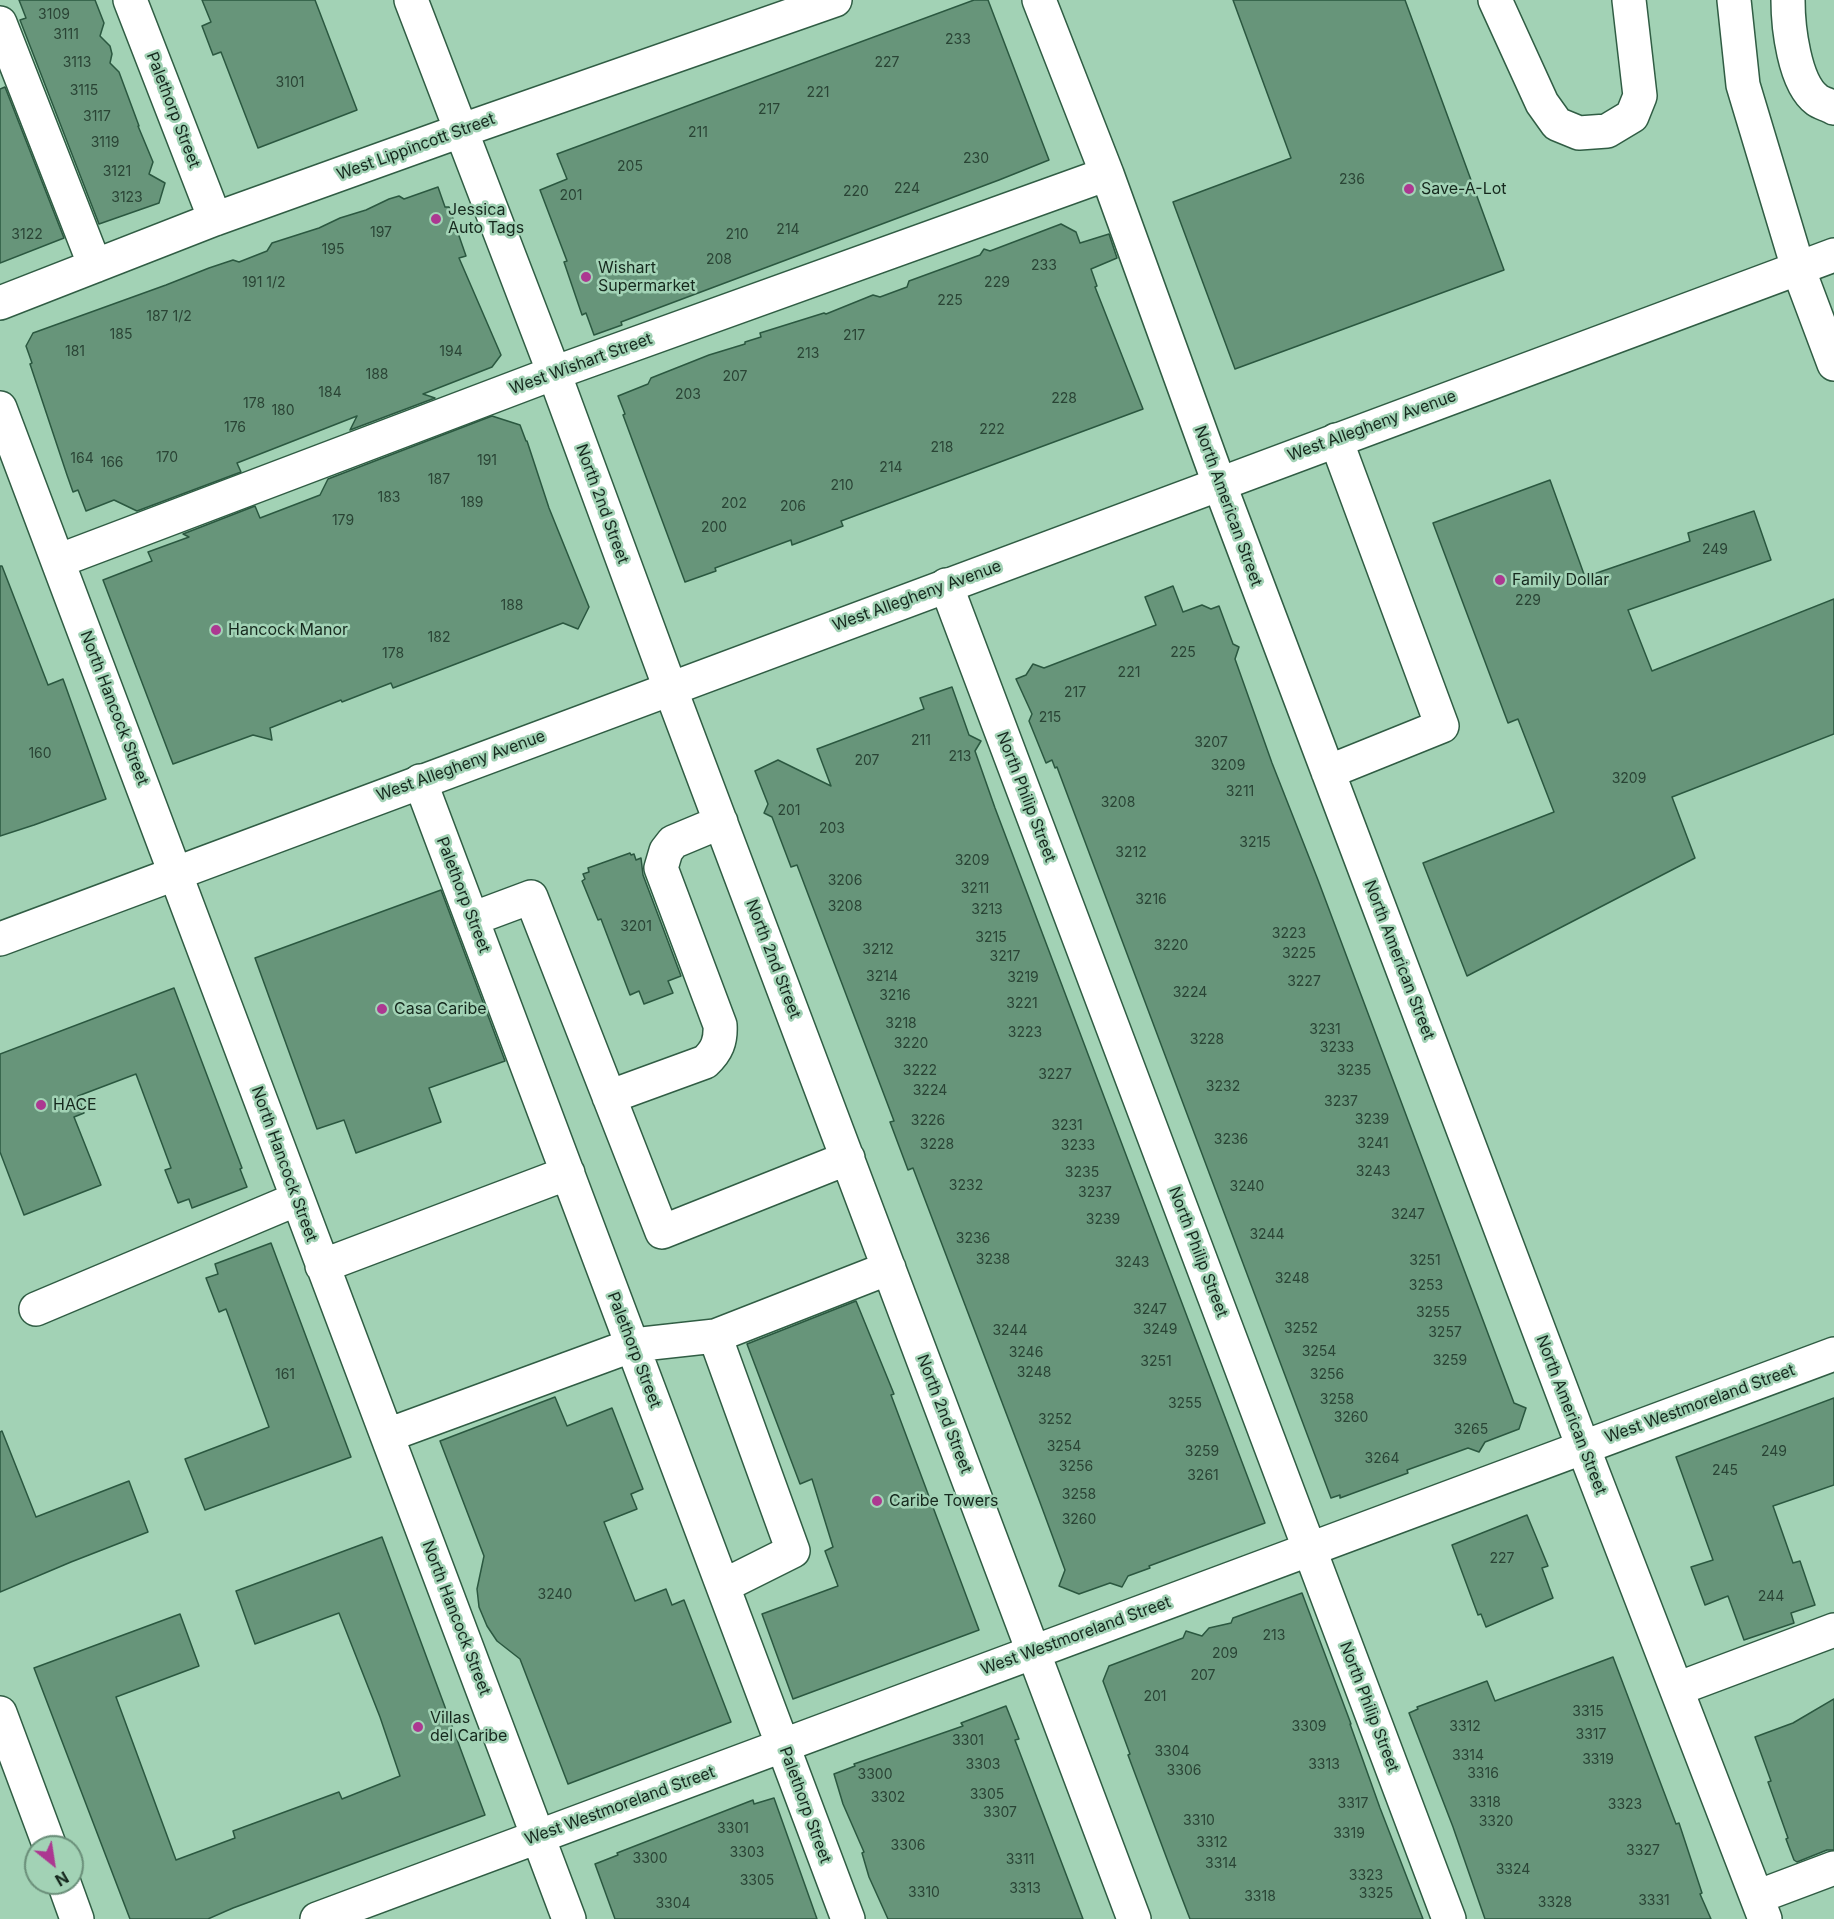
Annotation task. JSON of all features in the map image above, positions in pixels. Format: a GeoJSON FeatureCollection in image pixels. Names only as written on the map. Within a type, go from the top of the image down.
{"type":"FeatureCollection","features":[{"type":"Feature","properties":{"kind":"street","name":"Palethorp Street"},"geometry":{"type":"LineString","coordinates":[[130,0],[215,219]]}},
{"type":"Feature","properties":{"kind":"street","name":"North 2nd Street"},"geometry":{"type":"LineString","coordinates":[[411,0],[554,374],[1134,1919]]}},
{"type":"Feature","properties":{"kind":"street","name":"West Lippincott Street"},"geometry":{"type":"LineString","coordinates":[[0,303],[215,219],[835,0]]}},
{"type":"Feature","properties":{"kind":"street","name":"North American Street"},"geometry":{"type":"LineString","coordinates":[[1039,0],[1107,174],[1219,483],[1583,1447],[1761,1908]]}},
{"type":"Feature","properties":{"kind":"street"},"geometry":{"type":"LineString","coordinates":[[1495,0],[1542,103],[1557,124],[1579,133],[1607,132],[1632,116],[1640,96],[1629,0]]}},
{"type":"Feature","properties":{"kind":"street"},"geometry":{"type":"LineString","coordinates":[[1734,0],[1743,85],[1798,268],[1834,364]]}},
{"type":"Feature","properties":{"kind":"street"},"geometry":{"type":"LineString","coordinates":[[1788,0],[1788,27],[1801,78],[1815,99],[1834,108]]}},
{"type":"Feature","properties":{"kind":"street"},"geometry":{"type":"LineString","coordinates":[[0,23],[95,266]]}},
{"type":"Feature","properties":{"kind":"street","name":"West Wishart Street"},"geometry":{"type":"LineString","coordinates":[[58,561],[554,374],[1107,174]]}},
{"type":"Feature","properties":{"kind":"street","name":"West Allegheny Avenue"},"geometry":{"type":"LineString","coordinates":[[0,939],[1834,255]]}},
{"type":"Feature","properties":{"kind":"street","name":"North Hancock Street"},"geometry":{"type":"LineString","coordinates":[[0,408],[569,1919]]}},
{"type":"Feature","properties":{"kind":"street"},"geometry":{"type":"LineString","coordinates":[[1328,772],[1442,726],[1336,440]]}},
{"type":"Feature","properties":{"kind":"street","name":"North Philip Street"},"geometry":{"type":"LineString","coordinates":[[946,585],[1449,1919]]}},
{"type":"Feature","properties":{"kind":"street","name":"Palethorp Street"},"geometry":{"type":"LineString","coordinates":[[420,781],[848,1919]]}},
{"type":"Feature","properties":{"kind":"street"},"geometry":{"type":"LineString","coordinates":[[609,1097],[705,1062],[718,1047],[721,1035],[720,1025],[662,868],[666,851],[674,842],[721,822]]}},
{"type":"Feature","properties":{"kind":"street"},"geometry":{"type":"LineString","coordinates":[[472,919],[531,897],[662,1232],[848,1158]]}},
{"type":"Feature","properties":{"kind":"street"},"geometry":{"type":"LineString","coordinates":[[322,1266],[568,1173]]}},
{"type":"Feature","properties":{"kind":"street"},"geometry":{"type":"LineString","coordinates":[[36,1309],[297,1199]]}},
{"type":"Feature","properties":{"kind":"street"},"geometry":{"type":"LineString","coordinates":[[388,1435],[633,1345],[715,1336],[889,1268]]}},
{"type":"Feature","properties":{"kind":"street"},"geometry":{"type":"LineString","coordinates":[[715,1336],[793,1551],[723,1586]]}},
{"type":"Feature","properties":{"kind":"street","name":"West Westmoreland Street"},"geometry":{"type":"LineString","coordinates":[[319,1919],[1834,1354]]}},
{"type":"Feature","properties":{"kind":"street"},"geometry":{"type":"LineString","coordinates":[[1677,1689],[1834,1629]]}},
{"type":"Feature","properties":{"kind":"street"},"geometry":{"type":"LineString","coordinates":[[0,1713],[46,1835]]}},
{"type":"Feature","properties":{"kind":"street"},"geometry":{"type":"LineString","coordinates":[[1761,1908],[1834,1868]]}},
{"type":"Feature","properties":{"kind":"street"},"geometry":{"type":"LineString","coordinates":[[69,1895],[78,1919]]}},
{"type":"Feature","properties":{"kind":"building"},"geometry":{"type":"Polygon","coordinates":[[[19,0],[95,0],[104,23],[100,36],[110,46],[112,54],[110,63],[119,72],[153,162],[149,174],[165,183],[159,203],[99,224],[20,20],[26,18],[19,0]]]}},
{"type":"Feature","properties":{"kind":"building"},"geometry":{"type":"Polygon","coordinates":[[[202,0],[315,0],[357,110],[258,148],[221,52],[213,55],[202,26],[211,22],[202,0]]]}},
{"type":"Feature","properties":{"kind":"building"},"geometry":{"type":"Polygon","coordinates":[[[974,0],[988,0],[1049,160],[621,322],[622,325],[594,335],[586,313],[582,315],[564,262],[567,261],[540,190],[567,179],[557,154],[974,0]]]}},
{"type":"Feature","properties":{"kind":"building"},"geometry":{"type":"Polygon","coordinates":[[[1233,0],[1405,0],[1504,270],[1235,369],[1173,202],[1291,158],[1233,0]]]}},
{"type":"Feature","properties":{"kind":"building"},"geometry":{"type":"Polygon","coordinates":[[[5,87],[64,238],[0,263],[0,89],[5,87]]]}},
{"type":"Feature","properties":{"kind":"building"},"geometry":{"type":"Polygon","coordinates":[[[438,187],[445,207],[449,207],[466,256],[459,258],[501,355],[492,367],[423,394],[435,398],[350,430],[357,416],[237,463],[241,472],[137,511],[114,500],[86,511],[78,490],[73,492],[30,364],[32,363],[26,346],[33,333],[209,268],[233,260],[239,262],[267,251],[272,243],[319,228],[389,199],[399,196],[404,199],[438,187]]]}},
{"type":"Feature","properties":{"kind":"building"},"geometry":{"type":"Polygon","coordinates":[[[1061,224],[1076,232],[1080,243],[1109,234],[1117,258],[1091,269],[1097,286],[1095,287],[1143,409],[841,521],[843,526],[792,545],[791,540],[715,568],[716,571],[685,582],[618,396],[648,384],[651,378],[761,337],[760,333],[826,314],[873,295],[880,297],[907,287],[909,281],[980,255],[984,249],[990,251],[1061,224]]]}},
{"type":"Feature","properties":{"kind":"building"},"geometry":{"type":"Polygon","coordinates":[[[492,416],[520,425],[527,441],[549,508],[589,607],[578,629],[563,623],[393,688],[391,683],[270,728],[272,740],[253,735],[173,764],[103,580],[152,561],[148,552],[189,537],[183,534],[255,506],[260,518],[320,495],[328,479],[492,416]]]}},
{"type":"Feature","properties":{"kind":"building"},"geometry":{"type":"Polygon","coordinates":[[[1550,480],[1585,577],[1690,541],[1688,533],[1754,511],[1771,560],[1628,610],[1652,671],[1834,599],[1834,734],[1672,797],[1695,858],[1467,976],[1423,863],[1554,812],[1518,719],[1508,723],[1433,523],[1550,480]]]}},
{"type":"Feature","properties":{"kind":"building"},"geometry":{"type":"Polygon","coordinates":[[[0,566],[2,566],[48,685],[63,679],[106,799],[0,836],[0,566]]]}},
{"type":"Feature","properties":{"kind":"building"},"geometry":{"type":"Polygon","coordinates":[[[1173,586],[1183,612],[1202,605],[1211,609],[1219,606],[1233,644],[1239,647],[1235,659],[1272,763],[1514,1403],[1526,1408],[1519,1429],[1485,1442],[1479,1452],[1468,1448],[1340,1498],[1340,1495],[1331,1498],[1057,767],[1055,768],[1052,760],[1046,763],[1029,721],[1032,714],[1016,679],[1026,675],[1033,664],[1044,668],[1156,625],[1145,597],[1173,586]]]}},
{"type":"Feature","properties":{"kind":"building"},"geometry":{"type":"Polygon","coordinates":[[[952,687],[969,735],[981,741],[975,751],[995,808],[1265,1523],[1149,1566],[1150,1568],[1128,1576],[1122,1587],[1110,1583],[1079,1594],[1059,1586],[1065,1570],[1038,1497],[913,1168],[908,1170],[890,1122],[894,1121],[797,865],[791,867],[772,817],[764,813],[768,804],[755,771],[778,760],[831,786],[817,749],[924,709],[920,698],[952,687]]]}},
{"type":"Feature","properties":{"kind":"building"},"geometry":{"type":"Polygon","coordinates":[[[630,853],[634,854],[636,860],[641,858],[643,875],[681,976],[668,981],[673,993],[644,1004],[639,991],[630,995],[601,919],[598,920],[582,881],[585,879],[583,874],[589,872],[588,868],[630,853]]]}},
{"type":"Feature","properties":{"kind":"building","name":"Casa Caribe"},"geometry":{"type":"Polygon","coordinates":[[[441,890],[505,1061],[429,1088],[441,1122],[356,1153],[344,1120],[317,1129],[255,958],[441,890]]]}},
{"type":"Feature","properties":{"kind":"building","name":"HACE"},"geometry":{"type":"Polygon","coordinates":[[[174,988],[242,1168],[240,1169],[247,1187],[192,1208],[189,1199],[178,1203],[165,1170],[171,1168],[136,1074],[78,1096],[84,1113],[74,1117],[101,1185],[24,1215],[0,1152],[0,1054],[174,988]]]}},
{"type":"Feature","properties":{"kind":"building"},"geometry":{"type":"Polygon","coordinates":[[[271,1243],[351,1457],[205,1510],[185,1459],[269,1427],[226,1309],[219,1312],[206,1278],[218,1274],[215,1264],[271,1243]]]}},
{"type":"Feature","properties":{"kind":"building","name":"Caribe Towers"},"geometry":{"type":"Polygon","coordinates":[[[856,1301],[894,1394],[891,1395],[979,1630],[793,1699],[762,1614],[838,1586],[825,1551],[833,1547],[812,1479],[800,1484],[747,1344],[856,1301]]]}},
{"type":"Feature","properties":{"kind":"building"},"geometry":{"type":"Polygon","coordinates":[[[555,1397],[567,1426],[612,1408],[643,1489],[631,1494],[637,1509],[604,1522],[635,1601],[666,1589],[672,1605],[684,1600],[731,1722],[568,1784],[520,1659],[497,1641],[487,1626],[479,1607],[477,1589],[484,1556],[440,1441],[555,1397]]]}},
{"type":"Feature","properties":{"kind":"building"},"geometry":{"type":"Polygon","coordinates":[[[1834,1398],[1834,1485],[1773,1506],[1793,1563],[1800,1561],[1815,1605],[1791,1613],[1794,1623],[1744,1640],[1728,1596],[1705,1605],[1691,1567],[1713,1560],[1676,1457],[1834,1398]]]}},
{"type":"Feature","properties":{"kind":"building"},"geometry":{"type":"Polygon","coordinates":[[[2,1431],[36,1517],[129,1481],[148,1532],[0,1592],[0,1432],[2,1431]]]}},
{"type":"Feature","properties":{"kind":"building"},"geometry":{"type":"Polygon","coordinates":[[[1527,1515],[1548,1566],[1542,1568],[1553,1598],[1486,1627],[1481,1614],[1478,1615],[1452,1545],[1527,1515]]]}},
{"type":"Feature","properties":{"kind":"building","name":"Villas del Caribe"},"geometry":{"type":"Polygon","coordinates":[[[382,1537],[485,1815],[208,1919],[130,1919],[34,1668],[180,1614],[199,1666],[116,1697],[176,1860],[235,1838],[233,1831],[339,1792],[342,1799],[400,1776],[380,1717],[339,1613],[255,1644],[236,1591],[382,1537]]]}},
{"type":"Feature","properties":{"kind":"building"},"geometry":{"type":"Polygon","coordinates":[[[1302,1593],[1423,1919],[1190,1919],[1128,1755],[1130,1754],[1103,1681],[1109,1666],[1183,1638],[1186,1631],[1202,1636],[1209,1628],[1231,1623],[1233,1618],[1302,1593]]]}},
{"type":"Feature","properties":{"kind":"building"},"geometry":{"type":"Polygon","coordinates":[[[1613,1657],[1676,1824],[1679,1823],[1702,1893],[1700,1894],[1711,1919],[1485,1919],[1453,1827],[1409,1713],[1418,1709],[1417,1707],[1487,1681],[1495,1701],[1613,1657]]]}},
{"type":"Feature","properties":{"kind":"building"},"geometry":{"type":"Polygon","coordinates":[[[1834,1699],[1834,1850],[1827,1850],[1797,1862],[1794,1860],[1786,1839],[1788,1838],[1768,1782],[1771,1781],[1755,1737],[1793,1723],[1834,1699]]]}},
{"type":"Feature","properties":{"kind":"building"},"geometry":{"type":"Polygon","coordinates":[[[1006,1706],[1019,1739],[1015,1740],[1083,1919],[888,1919],[869,1877],[862,1853],[864,1852],[843,1804],[834,1774],[855,1766],[854,1764],[963,1726],[961,1723],[1006,1706]]]}},
{"type":"Feature","properties":{"kind":"building"},"geometry":{"type":"Polygon","coordinates":[[[774,1798],[817,1919],[615,1919],[595,1864],[618,1855],[617,1853],[753,1800],[754,1804],[774,1798]]]}},
{"type":"Feature","properties":{"kind":"place","name":"Save-A-Lot"},"geometry":{"type":"Point","coordinates":[1409,189]}},
{"type":"Feature","properties":{"kind":"place","name":"Jessica Auto Tags"},"geometry":{"type":"Point","coordinates":[436,219]}},
{"type":"Feature","properties":{"kind":"place","name":"Wishart Supermarket"},"geometry":{"type":"Point","coordinates":[586,277]}},
{"type":"Feature","properties":{"kind":"place","name":"Family Dollar"},"geometry":{"type":"Point","coordinates":[1500,580]}},
{"type":"Feature","properties":{"kind":"place","name":"Hancock Manor"},"geometry":{"type":"Point","coordinates":[216,630]}},
{"type":"Feature","properties":{"kind":"place","name":"Casa Caribe"},"geometry":{"type":"Point","coordinates":[382,1009]}},
{"type":"Feature","properties":{"kind":"place","name":"HACE"},"geometry":{"type":"Point","coordinates":[41,1105]}},
{"type":"Feature","properties":{"kind":"place","name":"Caribe Towers"},"geometry":{"type":"Point","coordinates":[877,1501]}},
{"type":"Feature","properties":{"kind":"place","name":"Villas del Caribe"},"geometry":{"type":"Point","coordinates":[418,1727]}}]}
